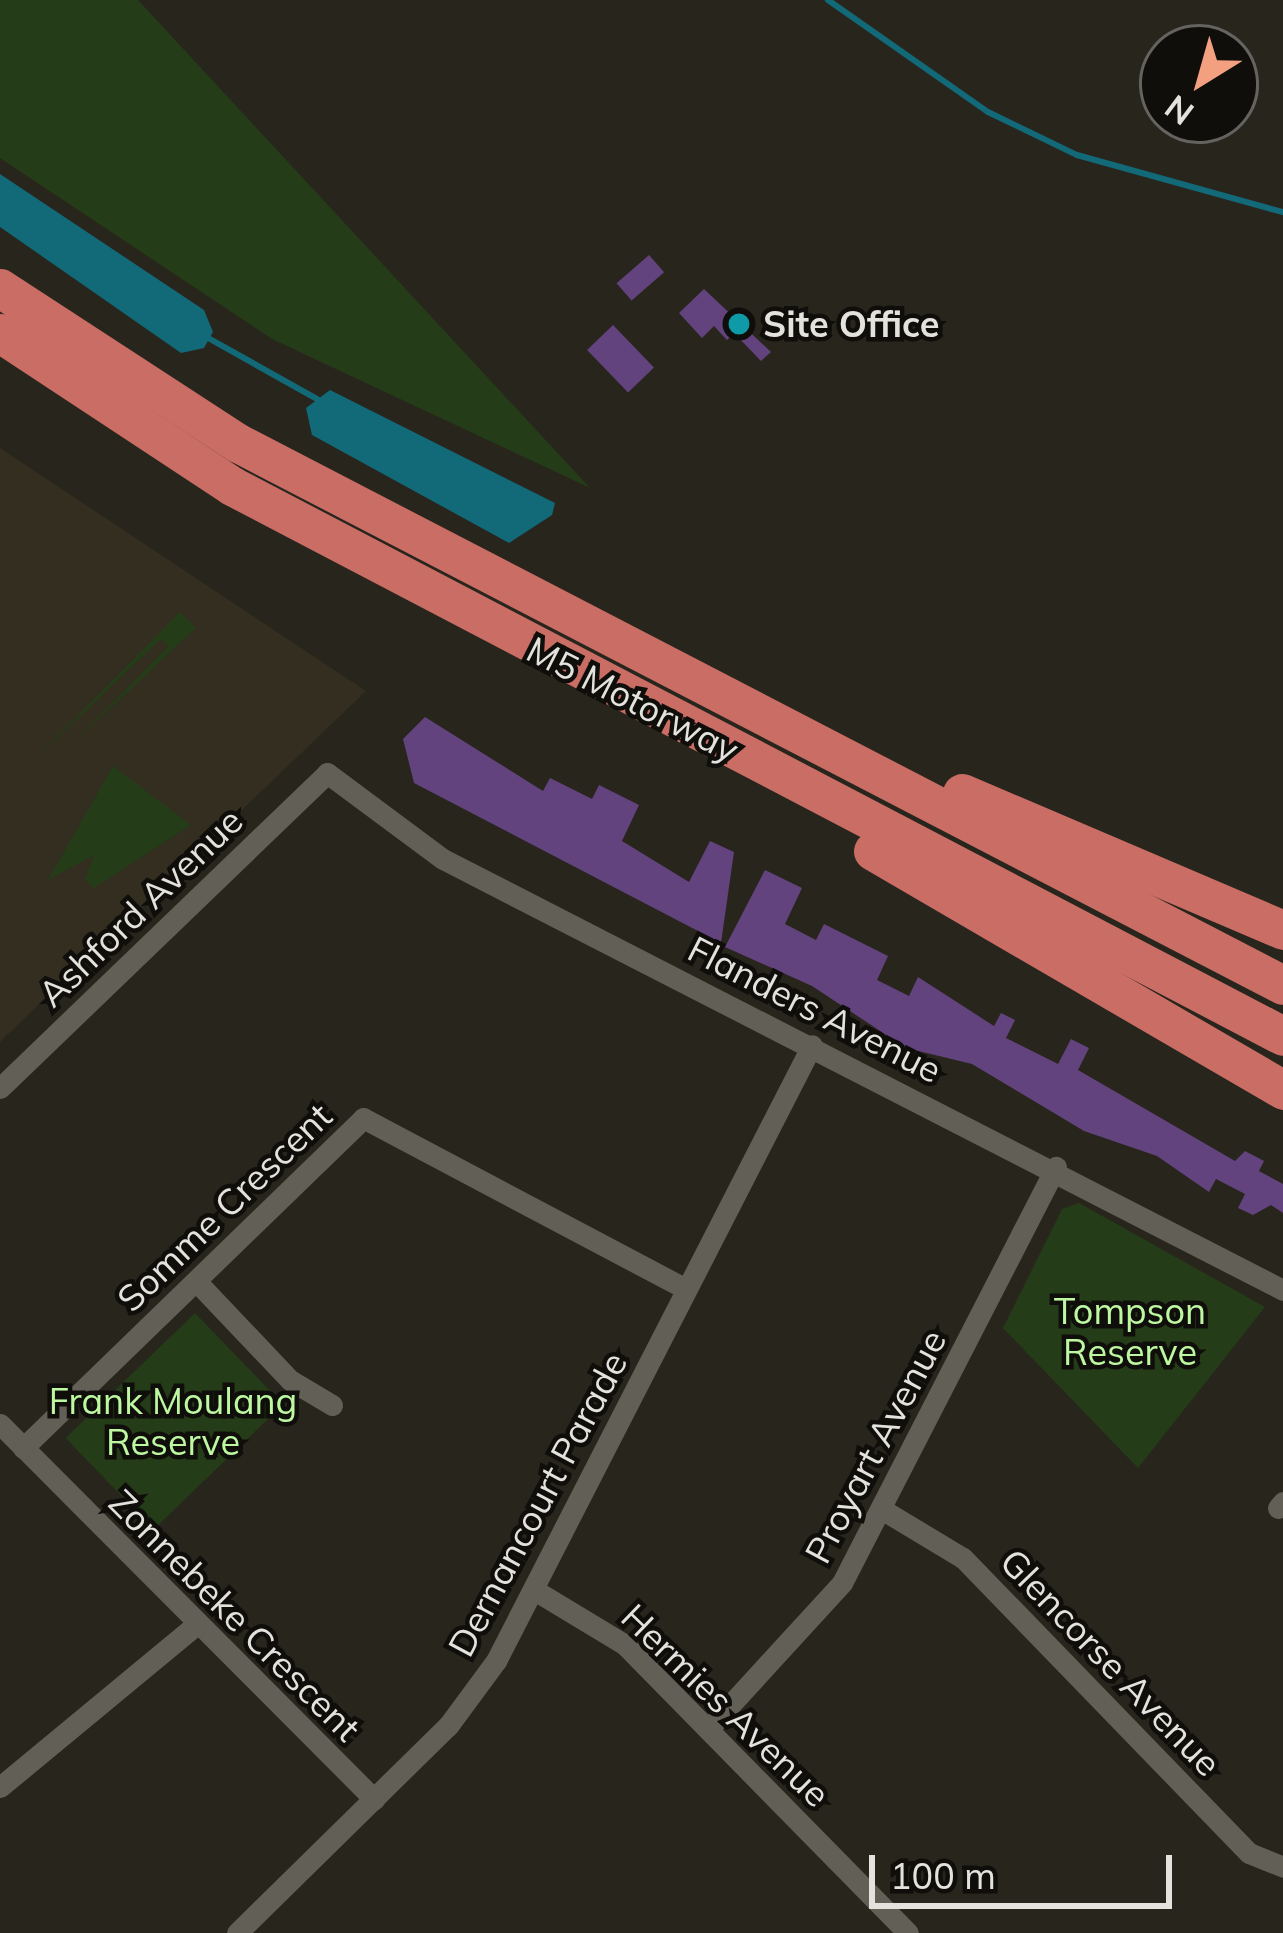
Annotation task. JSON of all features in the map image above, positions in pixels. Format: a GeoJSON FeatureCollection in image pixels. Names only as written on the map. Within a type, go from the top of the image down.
{"type":"FeatureCollection","features":[{"type":"Feature","properties":{"kind":"highway","name":"M5 Motorway"},"geometry":{"type":"LineString","coordinates":[[0,288],[238,443],[1283,986]]}},
{"type":"Feature","properties":{"kind":"highway","name":"M5 Motorway"},"geometry":{"type":"LineString","coordinates":[[0,333],[232,486],[442,600],[1283,1036]]}},
{"type":"Feature","properties":{"kind":"highway"},"geometry":{"type":"LineString","coordinates":[[442,600],[1283,1090]]}},
{"type":"Feature","properties":{"kind":"highway"},"geometry":{"type":"LineString","coordinates":[[600,635],[1283,930]]}},
{"type":"Feature","properties":{"kind":"street","name":"Flanders Avenue"},"geometry":{"type":"LineString","coordinates":[[326,773],[443,859],[1056,1167],[1283,1290]]}},
{"type":"Feature","properties":{"kind":"street","name":"Ashford Avenue"},"geometry":{"type":"LineString","coordinates":[[0,1088],[326,773]]}},
{"type":"Feature","properties":{"kind":"street","name":"Dernancourt Parade"},"geometry":{"type":"LineString","coordinates":[[237,1933],[473,1694],[536,1591],[812,1045]]}},
{"type":"Feature","properties":{"kind":"street","name":"Somme Crescent"},"geometry":{"type":"LineString","coordinates":[[23,1448],[363,1118],[686,1289]]}},
{"type":"Feature","properties":{"kind":"street","name":"Proyart Avenue"},"geometry":{"type":"LineString","coordinates":[[710,1726],[789,1651],[883,1510],[1056,1167]]}},
{"type":"Feature","properties":{"kind":"street"},"geometry":{"type":"LineString","coordinates":[[196,1281],[290,1380],[332,1406]]}},
{"type":"Feature","properties":{"kind":"street","name":"Zonnebeke Crescent"},"geometry":{"type":"LineString","coordinates":[[0,1424],[374,1799]]}},
{"type":"Feature","properties":{"kind":"street","name":"Glencorse Avenue"},"geometry":{"type":"LineString","coordinates":[[883,1510],[963,1558],[1250,1853],[1283,1867]]}},
{"type":"Feature","properties":{"kind":"street","name":"Hermies Avenue"},"geometry":{"type":"LineString","coordinates":[[536,1591],[624,1644],[710,1726],[908,1933]]}},
{"type":"Feature","properties":{"kind":"street"},"geometry":{"type":"LineString","coordinates":[[0,1787],[198,1623]]}},
{"type":"Feature","properties":{"kind":"shaded area"},"geometry":{"type":"Polygon","coordinates":[[[0,448],[366,691],[0,1042],[0,448]]]}},
{"type":"Feature","properties":{"kind":"green space"},"geometry":{"type":"Polygon","coordinates":[[[0,0],[138,0],[590,488],[272,339],[0,158],[0,0]]]}},
{"type":"Feature","properties":{"kind":"green space"},"geometry":{"type":"Polygon","coordinates":[[[180,612],[196,628],[69,747],[168,647],[161,639],[31,763],[180,612]]]}},
{"type":"Feature","properties":{"kind":"green space"},"geometry":{"type":"Polygon","coordinates":[[[113,766],[191,825],[94,888],[85,880],[94,855],[48,880],[113,766]]]}},
{"type":"Feature","properties":{"kind":"green space","name":"Tompson Reserve"},"geometry":{"type":"Polygon","coordinates":[[[1079,1203],[1265,1307],[1138,1468],[1003,1328],[1062,1209],[1079,1203]]]}},
{"type":"Feature","properties":{"kind":"green space","name":"Frank Moulang Reserve"},"geometry":{"type":"Polygon","coordinates":[[[195,1313],[283,1404],[154,1529],[66,1438],[195,1313]]]}},
{"type":"Feature","properties":{"kind":"water"},"geometry":{"type":"Polygon","coordinates":[[[0,174],[204,310],[213,332],[204,348],[181,353],[0,227],[0,174]]]}},
{"type":"Feature","properties":{"kind":"water"},"geometry":{"type":"Polygon","coordinates":[[[330,390],[555,503],[552,515],[509,543],[312,435],[306,408],[330,390]]]}},
{"type":"Feature","properties":{"kind":"building"},"geometry":{"type":"Polygon","coordinates":[[[649,255],[664,272],[632,301],[617,283],[649,255]]]}},
{"type":"Feature","properties":{"kind":"building"},"geometry":{"type":"Polygon","coordinates":[[[704,289],[771,352],[761,361],[734,333],[727,340],[714,326],[702,338],[679,313],[704,289]]]}},
{"type":"Feature","properties":{"kind":"building"},"geometry":{"type":"Polygon","coordinates":[[[613,325],[654,367],[628,392],[587,350],[613,325]]]}},
{"type":"Feature","properties":{"kind":"building"},"geometry":{"type":"Polygon","coordinates":[[[425,717],[543,791],[550,778],[592,799],[599,785],[639,805],[622,841],[689,882],[710,841],[734,852],[721,943],[414,783],[403,739],[425,717]]]}},
{"type":"Feature","properties":{"kind":"building"},"geometry":{"type":"Polygon","coordinates":[[[765,870],[802,888],[785,924],[816,940],[824,924],[888,956],[877,980],[909,996],[918,977],[994,1026],[1001,1013],[1015,1020],[1006,1038],[1058,1064],[1071,1039],[1089,1048],[1078,1070],[1235,1161],[1245,1151],[1264,1161],[1259,1171],[1283,1184],[1283,1213],[1271,1205],[1253,1215],[1238,1208],[1245,1194],[1216,1179],[1209,1192],[1157,1156],[1084,1131],[972,1064],[906,1048],[812,986],[725,947],[765,870]]]}},
{"type":"Feature","properties":{"kind":"waterway"},"geometry":{"type":"LineString","coordinates":[[828,0],[988,112],[1077,155],[1283,212]]}},
{"type":"Feature","properties":{"kind":"waterway"},"geometry":{"type":"LineString","coordinates":[[210,339],[317,399]]}},
{"type":"Feature","properties":{"kind":"place","name":"Site Office"},"geometry":{"type":"Point","coordinates":[739,324]}}]}
